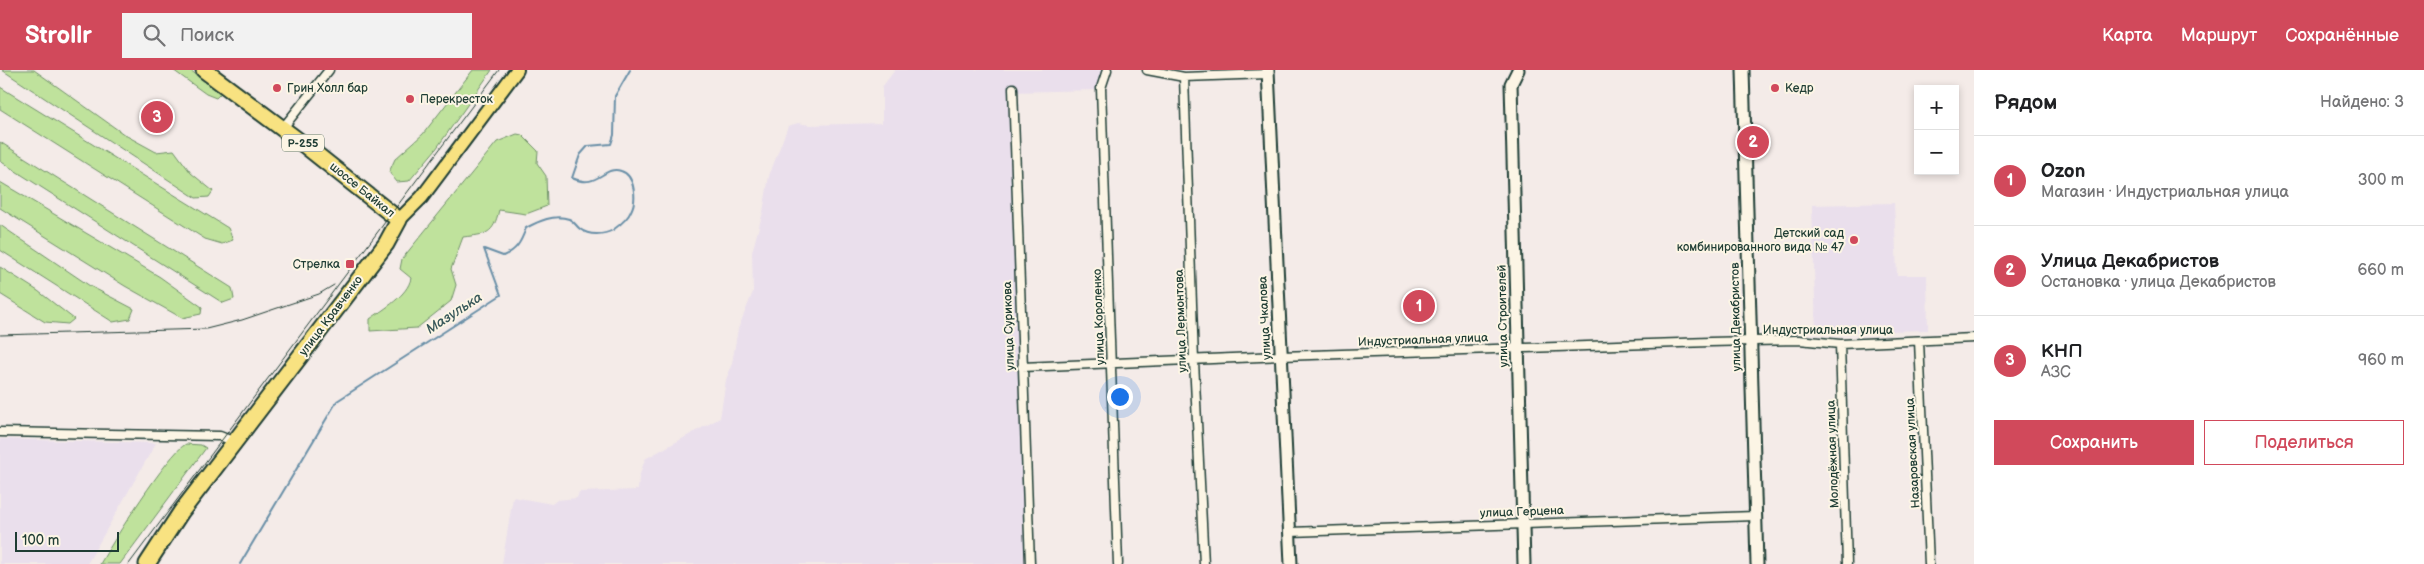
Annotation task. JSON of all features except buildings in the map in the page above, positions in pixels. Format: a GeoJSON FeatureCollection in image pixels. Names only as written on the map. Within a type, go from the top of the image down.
{"type":"FeatureCollection","features":[{"type":"Feature","properties":{"kind":"highway","name":"шоссе Байкал"},"geometry":{"type":"LineString","coordinates":[[204,70],[390,211],[399,220]]}},
{"type":"Feature","properties":{"kind":"highway","name":"улица Кравченко"},"geometry":{"type":"LineString","coordinates":[[147,564],[181,512],[386,244],[399,220]]}},
{"type":"Feature","properties":{"kind":"main road","name":"улица Кравченко"},"geometry":{"type":"LineString","coordinates":[[399,220],[422,197],[517,70]]}},
{"type":"Feature","properties":{"kind":"main road","name":"улица Строителей"},"geometry":{"type":"LineString","coordinates":[[1518,70],[1511,84],[1524,564]]}},
{"type":"Feature","properties":{"kind":"main road","name":"улица Декабристов"},"geometry":{"type":"LineString","coordinates":[[1743,70],[1757,564]]}},
{"type":"Feature","properties":{"kind":"main road","name":"улица Чкалова"},"geometry":{"type":"LineString","coordinates":[[1268,72],[1291,564]]}},
{"type":"Feature","properties":{"kind":"street"},"geometry":{"type":"LineString","coordinates":[[282,129],[329,70]]}},
{"type":"Feature","properties":{"kind":"street","name":"улица Короленко"},"geometry":{"type":"LineString","coordinates":[[1107,70],[1101,88],[1118,564]]}},
{"type":"Feature","properties":{"kind":"street"},"geometry":{"type":"LineString","coordinates":[[1148,70],[1184,77],[1268,72]]}},
{"type":"Feature","properties":{"kind":"street","name":"улица Лермонтова"},"geometry":{"type":"LineString","coordinates":[[1184,77],[1194,361],[1204,564]]}},
{"type":"Feature","properties":{"kind":"street","name":"улица Сурикова"},"geometry":{"type":"LineString","coordinates":[[1013,88],[1030,564]]}},
{"type":"Feature","properties":{"kind":"street","name":"Индустриальная улица"},"geometry":{"type":"LineString","coordinates":[[1022,367],[1281,356],[1750,341],[1799,340],[1840,344],[1974,338]]}},
{"type":"Feature","properties":{"kind":"street","name":"Назаровская улица"},"geometry":{"type":"LineString","coordinates":[[1919,341],[1929,564]]}},
{"type":"Feature","properties":{"kind":"street","name":"Молодёжная улица"},"geometry":{"type":"LineString","coordinates":[[1840,344],[1847,564]]}},
{"type":"Feature","properties":{"kind":"street"},"geometry":{"type":"LineString","coordinates":[[0,432],[220,436],[235,442]]}},
{"type":"Feature","properties":{"kind":"street","name":"улица Герцена"},"geometry":{"type":"LineString","coordinates":[[1290,532],[1755,516]]}},
{"type":"Feature","properties":{"kind":"shaded area"},"geometry":{"type":"Polygon","coordinates":[[[895,70],[1102,70],[1098,90],[1011,92],[1026,564],[502,564],[513,497],[552,504],[557,500],[577,498],[579,492],[638,490],[639,477],[645,459],[720,418],[726,380],[732,363],[738,329],[753,292],[752,252],[763,212],[769,176],[788,126],[798,123],[809,125],[882,123],[882,87],[895,70]]]}},
{"type":"Feature","properties":{"kind":"shaded area","name":"Детский сад комбинированного вида № 47"},"geometry":{"type":"Polygon","coordinates":[[[1894,203],[1897,275],[1927,275],[1928,330],[1816,333],[1812,205],[1894,203]]]}},
{"type":"Feature","properties":{"kind":"shaded area"},"geometry":{"type":"Polygon","coordinates":[[[0,439],[156,443],[87,564],[0,564],[0,439]]]}},
{"type":"Feature","properties":{"kind":"green space"},"geometry":{"type":"Polygon","coordinates":[[[2,70],[34,70],[125,135],[156,152],[174,150],[191,173],[213,191],[209,197],[196,198],[2,70]]]}},
{"type":"Feature","properties":{"kind":"green space"},"geometry":{"type":"Polygon","coordinates":[[[173,70],[190,70],[221,93],[216,98],[206,94],[173,70]]]}},
{"type":"Feature","properties":{"kind":"green space"},"geometry":{"type":"Polygon","coordinates":[[[473,70],[492,70],[436,149],[409,181],[397,182],[389,172],[395,159],[423,134],[473,70]]]}},
{"type":"Feature","properties":{"kind":"green space"},"geometry":{"type":"Polygon","coordinates":[[[0,87],[228,228],[233,240],[222,244],[205,239],[0,109],[0,87]]]}},
{"type":"Feature","properties":{"kind":"green space"},"geometry":{"type":"Polygon","coordinates":[[[517,134],[522,135],[538,151],[537,163],[546,176],[547,206],[526,214],[499,210],[494,224],[488,232],[463,237],[451,269],[456,285],[451,301],[417,328],[370,331],[370,319],[395,301],[409,284],[411,278],[400,269],[402,259],[497,142],[517,134]]]}},
{"type":"Feature","properties":{"kind":"green space"},"geometry":{"type":"Polygon","coordinates":[[[0,142],[232,288],[234,299],[223,303],[0,161],[0,142]]]}},
{"type":"Feature","properties":{"kind":"green space"},"geometry":{"type":"Polygon","coordinates":[[[0,182],[160,277],[202,307],[201,314],[182,318],[125,286],[0,208],[0,182]]]}},
{"type":"Feature","properties":{"kind":"green space"},"geometry":{"type":"Polygon","coordinates":[[[0,225],[90,286],[134,309],[130,319],[113,322],[0,250],[0,225]]]}},
{"type":"Feature","properties":{"kind":"green space"},"geometry":{"type":"Polygon","coordinates":[[[0,267],[38,291],[74,319],[68,324],[45,322],[0,294],[0,267]]]}},
{"type":"Feature","properties":{"kind":"green space"},"geometry":{"type":"Polygon","coordinates":[[[186,444],[201,445],[206,448],[120,564],[100,564],[154,480],[186,444]]]}},
{"type":"Feature","properties":{"kind":"waterway","name":"Мазулька"},"geometry":{"type":"LineString","coordinates":[[484,249],[503,256],[518,245],[526,228],[552,218],[569,219],[580,229],[596,234],[613,230],[626,219],[630,214],[634,201],[634,188],[626,173],[615,170],[609,171],[588,181],[572,178],[580,155],[588,146],[611,144],[614,135],[615,96],[630,70]]}},
{"type":"Feature","properties":{"kind":"waterway","name":"Мазулька"},"geometry":{"type":"LineString","coordinates":[[240,564],[337,401],[501,295],[484,249]]}},
{"type":"Feature","properties":{"kind":"tram line"},"geometry":{"type":"LineString","coordinates":[[129,564],[499,70]]}},
{"type":"Feature","properties":{"kind":"tram line"},"geometry":{"type":"LineString","coordinates":[[0,335],[206,329],[242,320],[319,294],[334,285]]}},
{"type":"Feature","properties":{"kind":"place","name":"Грин Холл бар"},"geometry":{"type":"Point","coordinates":[277,88]}},
{"type":"Feature","properties":{"kind":"place","name":"Кедр"},"geometry":{"type":"Point","coordinates":[1775,88]}},
{"type":"Feature","properties":{"kind":"place","name":"Перекресток"},"geometry":{"type":"Point","coordinates":[410,99]}},
{"type":"Feature","properties":{"kind":"place","name":"КНП"},"geometry":{"type":"Point","coordinates":[157,117]}},
{"type":"Feature","properties":{"kind":"place","name":"Улица Декабристов"},"geometry":{"type":"Point","coordinates":[1753,142]}},
{"type":"Feature","properties":{"kind":"place","name":"Детский сад комбинированного вида № 47"},"geometry":{"type":"Point","coordinates":[1854,240]}},
{"type":"Feature","properties":{"kind":"place","name":"Стрелка"},"geometry":{"type":"Point","coordinates":[350,264]}},
{"type":"Feature","properties":{"kind":"place","name":"Ozon"},"geometry":{"type":"Point","coordinates":[1419,306]}}]}
